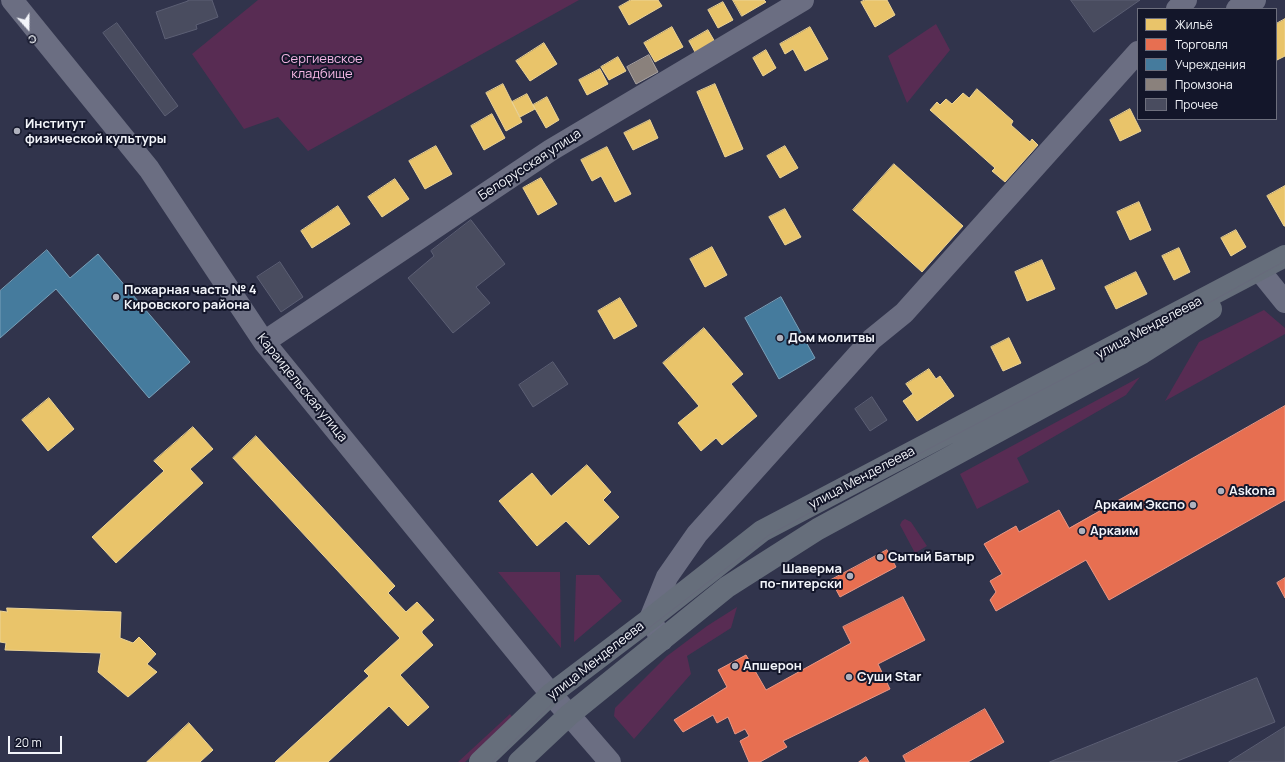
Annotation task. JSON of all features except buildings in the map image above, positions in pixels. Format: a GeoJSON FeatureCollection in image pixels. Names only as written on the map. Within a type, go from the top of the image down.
{"type":"FeatureCollection","features":[{"type":"Feature","properties":{"kind":"main road","name":"улица Менделеева"},"geometry":{"type":"LineString","coordinates":[[480,762],[551,694],[762,531],[1285,256]]}},
{"type":"Feature","properties":{"kind":"main road","name":"улица Менделеева"},"geometry":{"type":"LineString","coordinates":[[519,762],[569,715],[727,587],[818,529],[1142,353],[1264,276],[1285,260]]}},
{"type":"Feature","properties":{"kind":"street","name":"Караидельская улица"},"geometry":{"type":"LineString","coordinates":[[12,0],[149,169],[264,342],[551,694],[610,762]]}},
{"type":"Feature","properties":{"kind":"street","name":"Белорусская улица"},"geometry":{"type":"LineString","coordinates":[[264,342],[551,150],[803,0]]}},
{"type":"Feature","properties":{"kind":"street"},"geometry":{"type":"LineString","coordinates":[[1178,8],[1186,0]]}},
{"type":"Feature","properties":{"kind":"street"},"geometry":{"type":"LineString","coordinates":[[1239,8],[1255,0]]}},
{"type":"Feature","properties":{"kind":"street"},"geometry":{"type":"LineString","coordinates":[[662,640],[650,619],[667,577],[697,534],[872,339],[904,313],[1137,53]]}},
{"type":"Feature","properties":{"kind":"street"},"geometry":{"type":"LineString","coordinates":[[1264,276],[1285,302]]}},
{"type":"Feature","properties":{"kind":"green space","name":"Сергиевское кладбище"},"geometry":{"type":"Polygon","coordinates":[[[258,0],[579,0],[308,151],[278,117],[244,129],[192,54],[258,0]]]}},
{"type":"Feature","properties":{"kind":"green space"},"geometry":{"type":"Polygon","coordinates":[[[936,24],[950,50],[907,103],[888,56],[936,24]]]}},
{"type":"Feature","properties":{"kind":"green space"},"geometry":{"type":"Polygon","coordinates":[[[1264,310],[1285,328],[1285,334],[1165,401],[1199,342],[1264,310]]]}},
{"type":"Feature","properties":{"kind":"green space"},"geometry":{"type":"Polygon","coordinates":[[[1140,377],[1126,395],[1017,458],[1029,482],[977,509],[960,474],[1140,377]]]}},
{"type":"Feature","properties":{"kind":"green space"},"geometry":{"type":"Polygon","coordinates":[[[905,519],[911,522],[927,546],[915,553],[900,525],[905,519]]]}},
{"type":"Feature","properties":{"kind":"green space"},"geometry":{"type":"Polygon","coordinates":[[[498,572],[560,572],[561,648],[498,572]]]}},
{"type":"Feature","properties":{"kind":"green space"},"geometry":{"type":"Polygon","coordinates":[[[576,575],[599,575],[622,601],[574,642],[576,575]]]}},
{"type":"Feature","properties":{"kind":"green space"},"geometry":{"type":"Polygon","coordinates":[[[737,607],[731,628],[687,656],[691,674],[634,739],[614,716],[615,708],[667,656],[707,626],[737,607]]]}},
{"type":"Feature","properties":{"kind":"green space"},"geometry":{"type":"Polygon","coordinates":[[[510,714],[513,718],[465,762],[458,762],[510,714]]]}},
{"type":"Feature","properties":{"kind":"tram line"},"geometry":{"type":"LineString","coordinates":[[492,762],[556,700],[769,535],[911,458],[1192,312],[1285,261]]}},
{"type":"Feature","properties":{"kind":"place","name":"Институт физической культуры"},"geometry":{"type":"Point","coordinates":[17,131]}},
{"type":"Feature","properties":{"kind":"place","name":"Пожарная часть № 4 Кировского района"},"geometry":{"type":"Point","coordinates":[116,297]}},
{"type":"Feature","properties":{"kind":"place","name":"Дом молитвы"},"geometry":{"type":"Point","coordinates":[780,338]}},
{"type":"Feature","properties":{"kind":"place","name":"Askona"},"geometry":{"type":"Point","coordinates":[1221,491]}},
{"type":"Feature","properties":{"kind":"place","name":"Аркаим Экспо"},"geometry":{"type":"Point","coordinates":[1193,505]}},
{"type":"Feature","properties":{"kind":"place","name":"Аркаим"},"geometry":{"type":"Point","coordinates":[1082,531]}},
{"type":"Feature","properties":{"kind":"place","name":"Сытый Батыр"},"geometry":{"type":"Point","coordinates":[880,557]}},
{"type":"Feature","properties":{"kind":"place","name":"Шаверма по-питерски"},"geometry":{"type":"Point","coordinates":[850,576]}},
{"type":"Feature","properties":{"kind":"place","name":"Апшерон"},"geometry":{"type":"Point","coordinates":[735,666]}},
{"type":"Feature","properties":{"kind":"place","name":"Суши Star"},"geometry":{"type":"Point","coordinates":[849,677]}}]}
